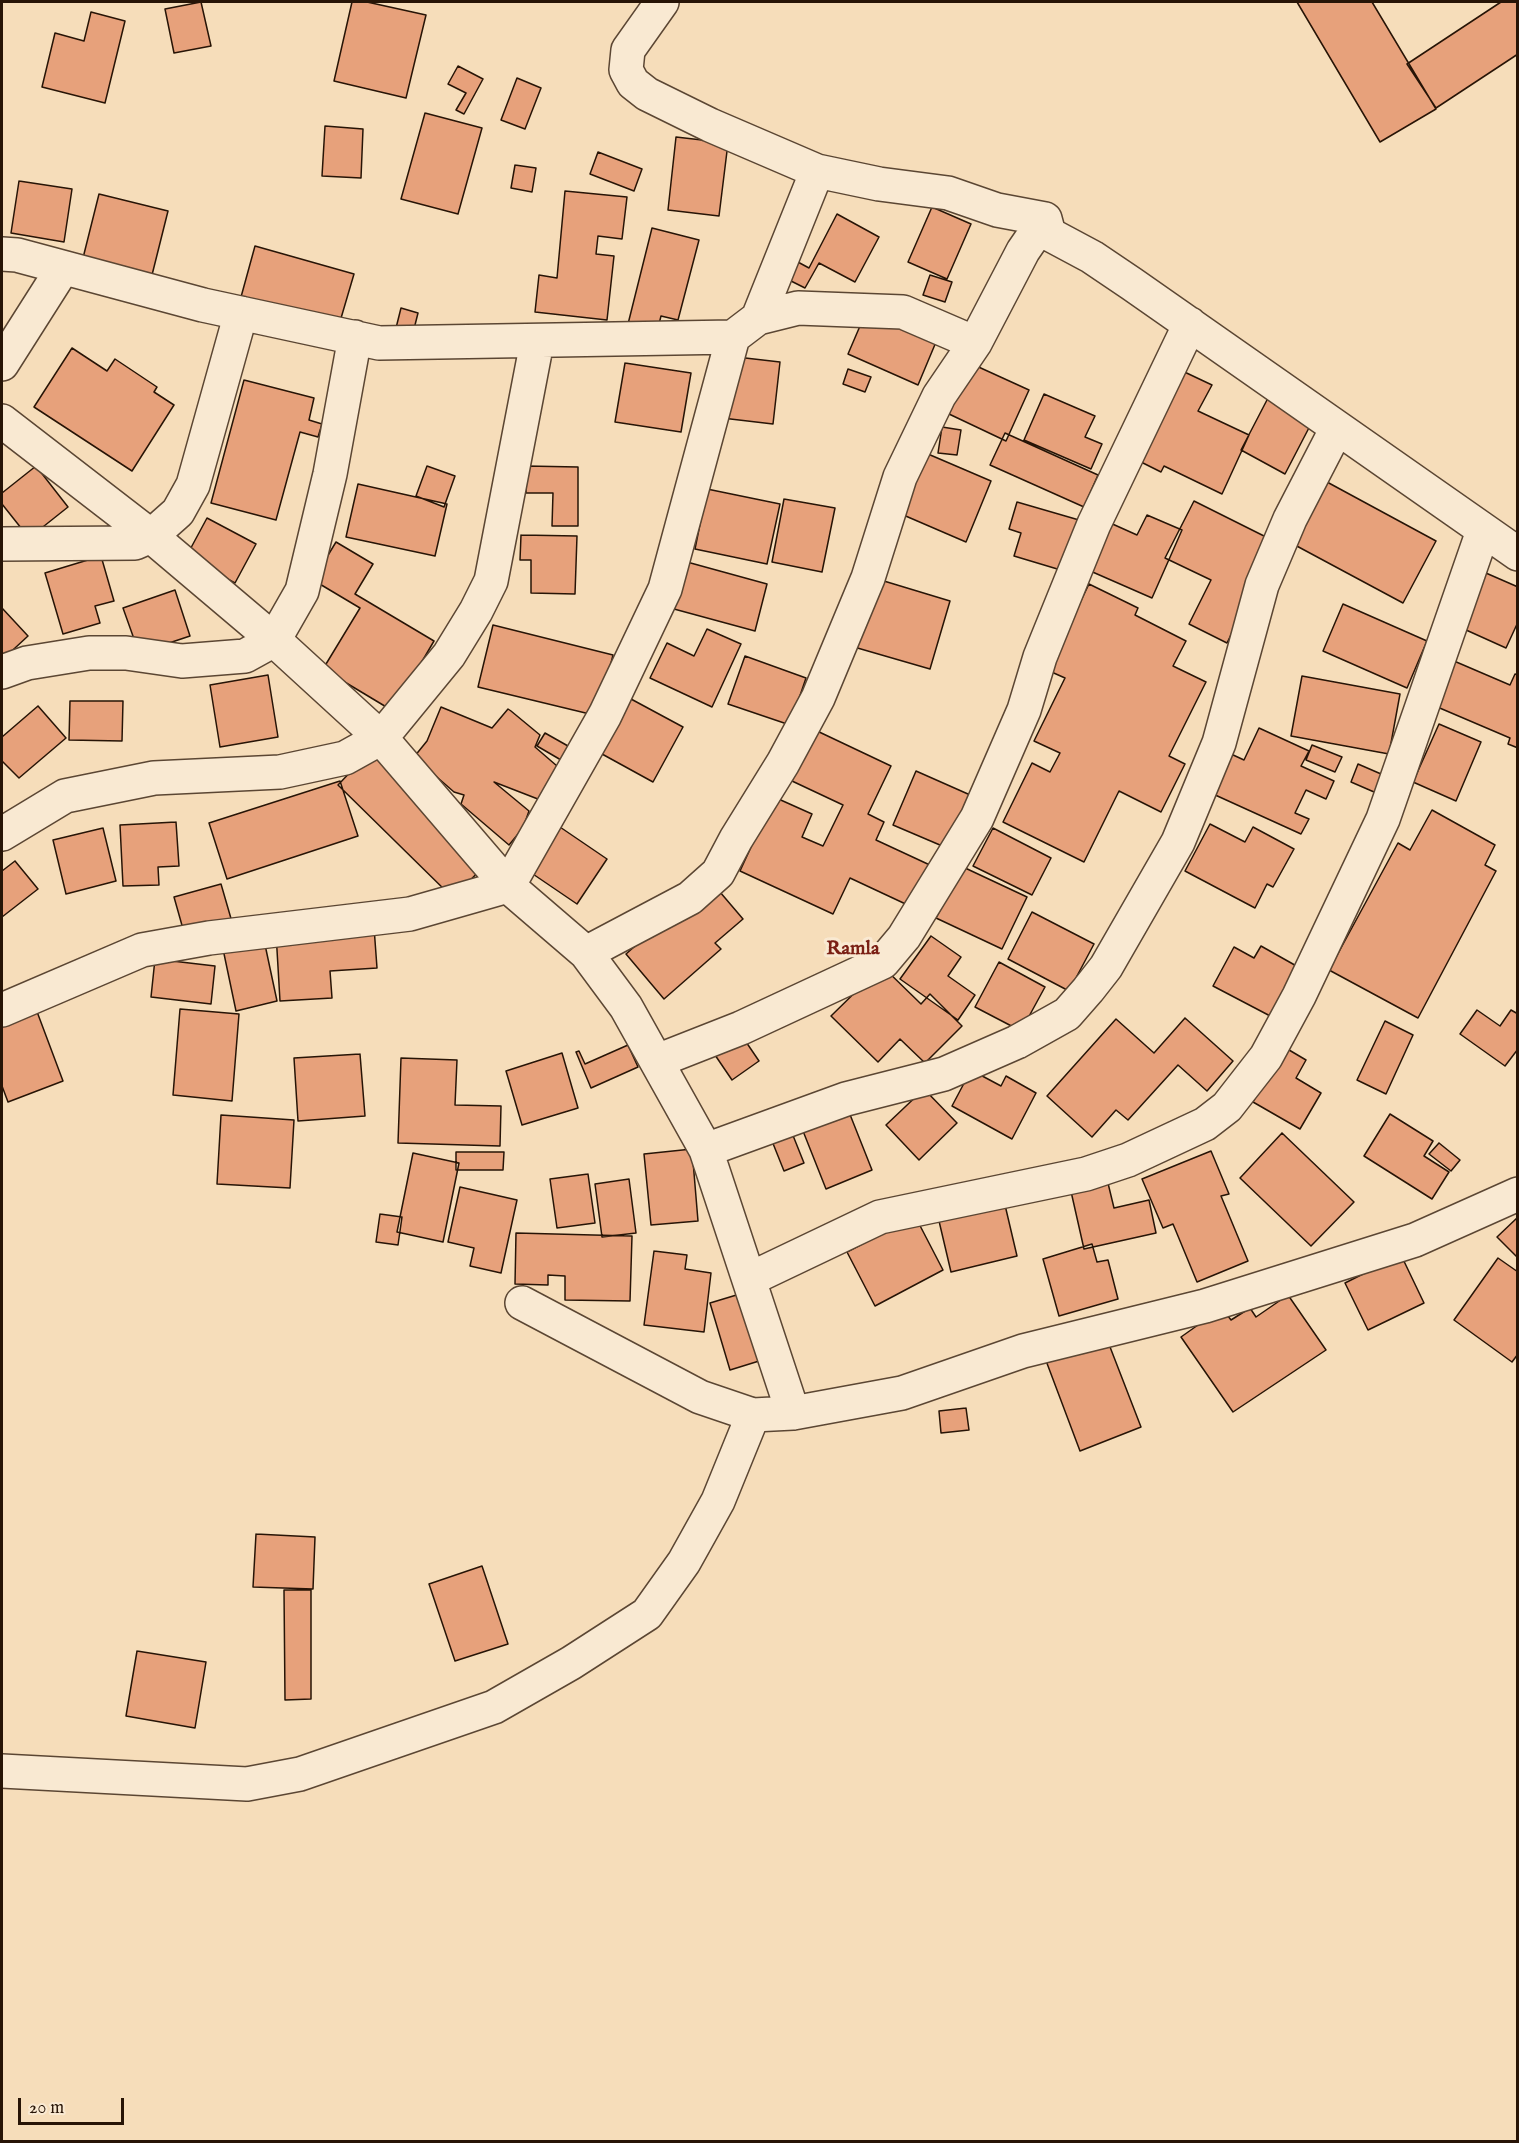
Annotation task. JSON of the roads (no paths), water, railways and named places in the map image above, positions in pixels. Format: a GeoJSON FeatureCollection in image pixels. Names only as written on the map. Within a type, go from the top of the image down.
{"type":"FeatureCollection","features":[{"type":"Feature","properties":{"kind":"street"},"geometry":{"type":"LineString","coordinates":[[662,2],[628,50],[626,70],[633,83],[647,93],[710,125],[817,171],[879,184],[948,193],[997,210],[1046,219]]}},
{"type":"Feature","properties":{"kind":"street"},"geometry":{"type":"LineString","coordinates":[[2,1010],[142,950],[209,938],[410,914],[508,886],[606,715],[665,589],[745,328],[817,171]]}},
{"type":"Feature","properties":{"kind":"street"},"geometry":{"type":"LineString","coordinates":[[1046,219],[1049,234],[1092,257],[1518,554]]}},
{"type":"Feature","properties":{"kind":"street"},"geometry":{"type":"LineString","coordinates":[[586,953],[690,898],[718,873],[736,839],[783,763],[818,698],[868,578],[900,477],[939,396],[975,343],[1023,251],[1046,219]]}},
{"type":"Feature","properties":{"kind":"street"},"geometry":{"type":"LineString","coordinates":[[2,254],[17,255],[241,313],[379,343],[537,342],[745,328],[798,308],[903,312],[975,343]]}},
{"type":"Feature","properties":{"kind":"street"},"geometry":{"type":"LineString","coordinates":[[2,364],[63,268]]}},
{"type":"Feature","properties":{"kind":"street"},"geometry":{"type":"LineString","coordinates":[[2,544],[135,543],[151,536],[178,512],[193,485],[241,313]]}},
{"type":"Feature","properties":{"kind":"street"},"geometry":{"type":"LineString","coordinates":[[657,1061],[741,1028],[883,962],[904,937],[977,818],[1024,710],[1040,657],[1094,524],[1190,324]]}},
{"type":"Feature","properties":{"kind":"street"},"geometry":{"type":"LineString","coordinates":[[2,672],[27,663],[89,653],[126,652],[182,661],[245,656],[274,640],[302,591],[330,474],[355,338]]}},
{"type":"Feature","properties":{"kind":"street"},"geometry":{"type":"LineString","coordinates":[[2,834],[65,796],[154,778],[280,772],[345,758],[381,738],[449,655],[491,581],[537,342]]}},
{"type":"Feature","properties":{"kind":"street"},"geometry":{"type":"LineString","coordinates":[[2,421],[151,536],[274,640],[381,738],[508,886],[586,953],[626,1007],[706,1150],[793,1413]]}},
{"type":"Feature","properties":{"kind":"street"},"geometry":{"type":"LineString","coordinates":[[706,1150],[846,1099],[944,1074],[1017,1042],[1067,1014],[1088,990],[1106,968],[1178,842],[1219,743],[1262,585],[1290,519],[1337,428]]}},
{"type":"Feature","properties":{"kind":"street"},"geometry":{"type":"LineString","coordinates":[[750,1279],[880,1217],[1086,1174],[1128,1160],[1204,1124],[1227,1107],[1266,1057],[1288,1017],[1383,819],[1483,531]]}},
{"type":"Feature","properties":{"kind":"street"},"geometry":{"type":"LineString","coordinates":[[522,1303],[700,1397],[753,1415],[793,1413],[902,1393],[1023,1352],[1205,1306],[1415,1240],[1518,1194]]}},
{"type":"Feature","properties":{"kind":"street"},"geometry":{"type":"LineString","coordinates":[[2,1771],[247,1784],[300,1774],[494,1707],[571,1663],[646,1614],[684,1562],[706,1521],[753,1415]]}},
{"type":"Feature","properties":{"kind":"district","name":"Ramla"},"geometry":{"type":"Point","coordinates":[853,950]}}]}
